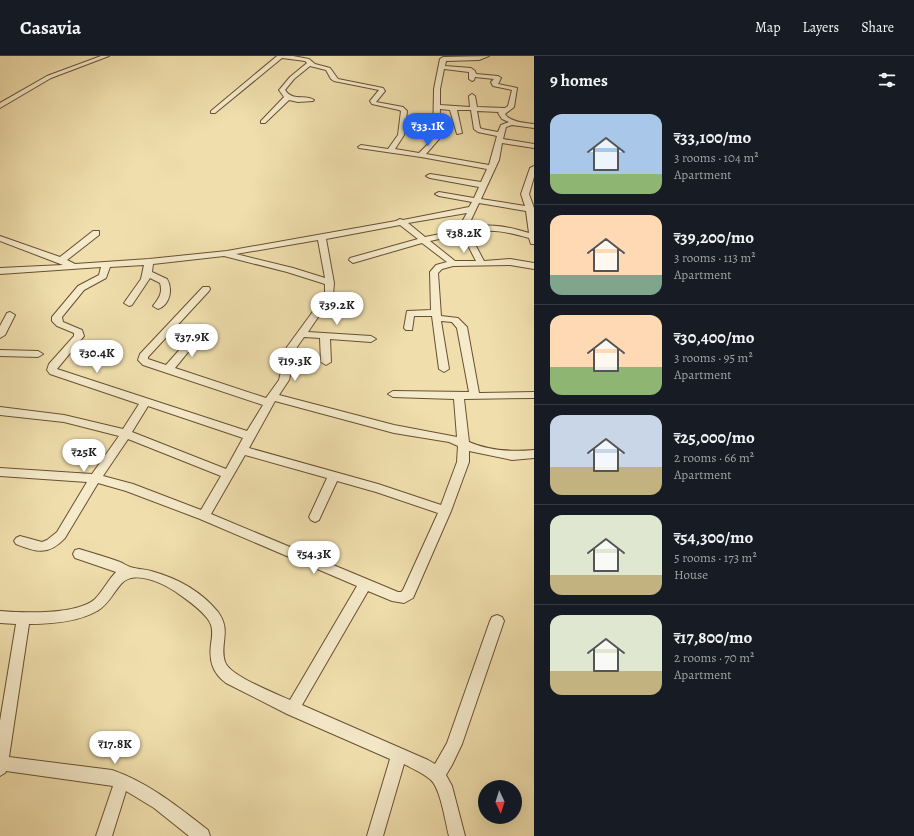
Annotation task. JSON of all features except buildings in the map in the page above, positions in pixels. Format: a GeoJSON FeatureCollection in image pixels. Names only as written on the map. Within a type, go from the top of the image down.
{"type":"FeatureCollection","features":[{"type":"Feature","properties":{"kind":"street"},"geometry":{"type":"LineString","coordinates":[[0,106],[49,77],[106,56]]}},
{"type":"Feature","properties":{"kind":"street"},"geometry":{"type":"LineString","coordinates":[[213,112],[282,56],[304,60],[328,69],[333,78],[336,80],[381,88],[382,91],[373,101],[374,103],[402,108],[401,135],[390,151]]}},
{"type":"Feature","properties":{"kind":"street"},"geometry":{"type":"LineString","coordinates":[[421,156],[436,139],[437,89],[443,59],[479,58],[486,56]]}},
{"type":"Feature","properties":{"kind":"street"},"geometry":{"type":"LineString","coordinates":[[310,63],[282,88],[283,92],[288,97],[311,100]]}},
{"type":"Feature","properties":{"kind":"street"},"geometry":{"type":"LineString","coordinates":[[442,67],[470,70],[472,71],[472,78],[496,76],[498,78],[494,82],[495,85],[515,89],[510,107],[501,113],[504,118],[534,126]]}},
{"type":"Feature","properties":{"kind":"street"},"geometry":{"type":"LineString","coordinates":[[472,96],[477,129],[534,146]]}},
{"type":"Feature","properties":{"kind":"street"},"geometry":{"type":"LineString","coordinates":[[263,122],[288,97]]}},
{"type":"Feature","properties":{"kind":"street"},"geometry":{"type":"LineString","coordinates":[[436,107],[505,110]]}},
{"type":"Feature","properties":{"kind":"street"},"geometry":{"type":"LineString","coordinates":[[453,108],[458,133]]}},
{"type":"Feature","properties":{"kind":"street"},"geometry":{"type":"LineString","coordinates":[[481,263],[466,230],[467,222],[491,168],[505,124],[523,124]]}},
{"type":"Feature","properties":{"kind":"street"},"geometry":{"type":"LineString","coordinates":[[361,147],[491,168]]}},
{"type":"Feature","properties":{"kind":"street"},"geometry":{"type":"LineString","coordinates":[[353,260],[423,240],[484,227],[495,226],[533,239],[532,210],[526,194],[528,183],[534,168]]}},
{"type":"Feature","properties":{"kind":"street"},"geometry":{"type":"LineString","coordinates":[[430,176],[483,185]]}},
{"type":"Feature","properties":{"kind":"street"},"geometry":{"type":"LineString","coordinates":[[439,194],[532,210]]}},
{"type":"Feature","properties":{"kind":"street"},"geometry":{"type":"LineString","coordinates":[[0,271],[149,262],[224,253],[322,237],[400,221],[472,209]]}},
{"type":"Feature","properties":{"kind":"street"},"geometry":{"type":"LineString","coordinates":[[400,221],[453,263]]}},
{"type":"Feature","properties":{"kind":"street"},"geometry":{"type":"LineString","coordinates":[[61,260],[96,233]]}},
{"type":"Feature","properties":{"kind":"street"},"geometry":{"type":"LineString","coordinates":[[204,516],[284,380],[292,347],[329,295],[330,283],[322,237]]}},
{"type":"Feature","properties":{"kind":"street"},"geometry":{"type":"LineString","coordinates":[[0,238],[61,260],[75,267]]}},
{"type":"Feature","properties":{"kind":"street"},"geometry":{"type":"LineString","coordinates":[[224,253],[290,270],[330,283]]}},
{"type":"Feature","properties":{"kind":"street"},"geometry":{"type":"LineString","coordinates":[[129,303],[149,274],[149,262]]}},
{"type":"Feature","properties":{"kind":"street"},"geometry":{"type":"LineString","coordinates":[[444,370],[436,316],[434,272],[439,267],[453,263],[510,262],[534,266]]}},
{"type":"Feature","properties":{"kind":"street"},"geometry":{"type":"LineString","coordinates":[[106,265],[103,276],[80,288],[57,318],[57,321],[60,324],[79,332],[79,336],[53,366],[52,370],[54,372],[250,436]]}},
{"type":"Feature","properties":{"kind":"street"},"geometry":{"type":"LineString","coordinates":[[149,274],[164,281],[166,285],[167,293],[158,306]]}},
{"type":"Feature","properties":{"kind":"street"},"geometry":{"type":"LineString","coordinates":[[206,289],[143,356],[143,360],[146,363],[271,400],[394,429],[451,439],[474,449],[504,455],[519,456],[534,454]]}},
{"type":"Feature","properties":{"kind":"street"},"geometry":{"type":"LineString","coordinates":[[409,328],[410,313],[455,320],[462,327],[475,396]]}},
{"type":"Feature","properties":{"kind":"street"},"geometry":{"type":"LineString","coordinates":[[0,335],[10,315]]}},
{"type":"Feature","properties":{"kind":"street"},"geometry":{"type":"LineString","coordinates":[[168,369],[199,333]]}},
{"type":"Feature","properties":{"kind":"street"},"geometry":{"type":"LineString","coordinates":[[301,334],[371,339]]}},
{"type":"Feature","properties":{"kind":"street"},"geometry":{"type":"LineString","coordinates":[[325,336],[326,362]]}},
{"type":"Feature","properties":{"kind":"street"},"geometry":{"type":"LineString","coordinates":[[0,353],[38,354]]}},
{"type":"Feature","properties":{"kind":"street"},"geometry":{"type":"LineString","coordinates":[[393,394],[459,396],[534,395]]}},
{"type":"Feature","properties":{"kind":"street"},"geometry":{"type":"LineString","coordinates":[[0,472],[95,478],[145,492],[366,583],[397,598],[404,598],[408,594],[445,510],[463,462],[464,453],[459,396]]}},
{"type":"Feature","properties":{"kind":"street"},"geometry":{"type":"LineString","coordinates":[[20,541],[31,546],[40,547],[49,546],[55,542],[61,535],[95,478],[126,434],[146,401]]}},
{"type":"Feature","properties":{"kind":"street"},"geometry":{"type":"LineString","coordinates":[[0,411],[24,412],[70,419],[126,434],[228,474]]}},
{"type":"Feature","properties":{"kind":"street"},"geometry":{"type":"LineString","coordinates":[[242,450],[445,510]]}},
{"type":"Feature","properties":{"kind":"street"},"geometry":{"type":"LineString","coordinates":[[315,517],[334,476]]}},
{"type":"Feature","properties":{"kind":"street"},"geometry":{"type":"LineString","coordinates":[[79,554],[116,566],[126,572],[133,572],[170,582],[206,609],[213,616],[218,625],[218,664],[228,676],[292,708],[423,765],[437,775],[444,786],[457,836]]}},
{"type":"Feature","properties":{"kind":"street"},"geometry":{"type":"LineString","coordinates":[[0,617],[23,620],[43,619],[83,611],[94,607],[103,600],[120,576],[126,572]]}},
{"type":"Feature","properties":{"kind":"street"},"geometry":{"type":"LineString","coordinates":[[292,708],[366,583]]}},
{"type":"Feature","properties":{"kind":"street"},"geometry":{"type":"LineString","coordinates":[[23,620],[1,766],[112,778],[122,781],[149,795],[202,836]]}},
{"type":"Feature","properties":{"kind":"street"},"geometry":{"type":"LineString","coordinates":[[437,775],[447,760],[454,744],[497,621]]}},
{"type":"Feature","properties":{"kind":"street"},"geometry":{"type":"LineString","coordinates":[[375,836],[399,755]]}},
{"type":"Feature","properties":{"kind":"street"},"geometry":{"type":"LineString","coordinates":[[104,836],[122,781]]}}]}
